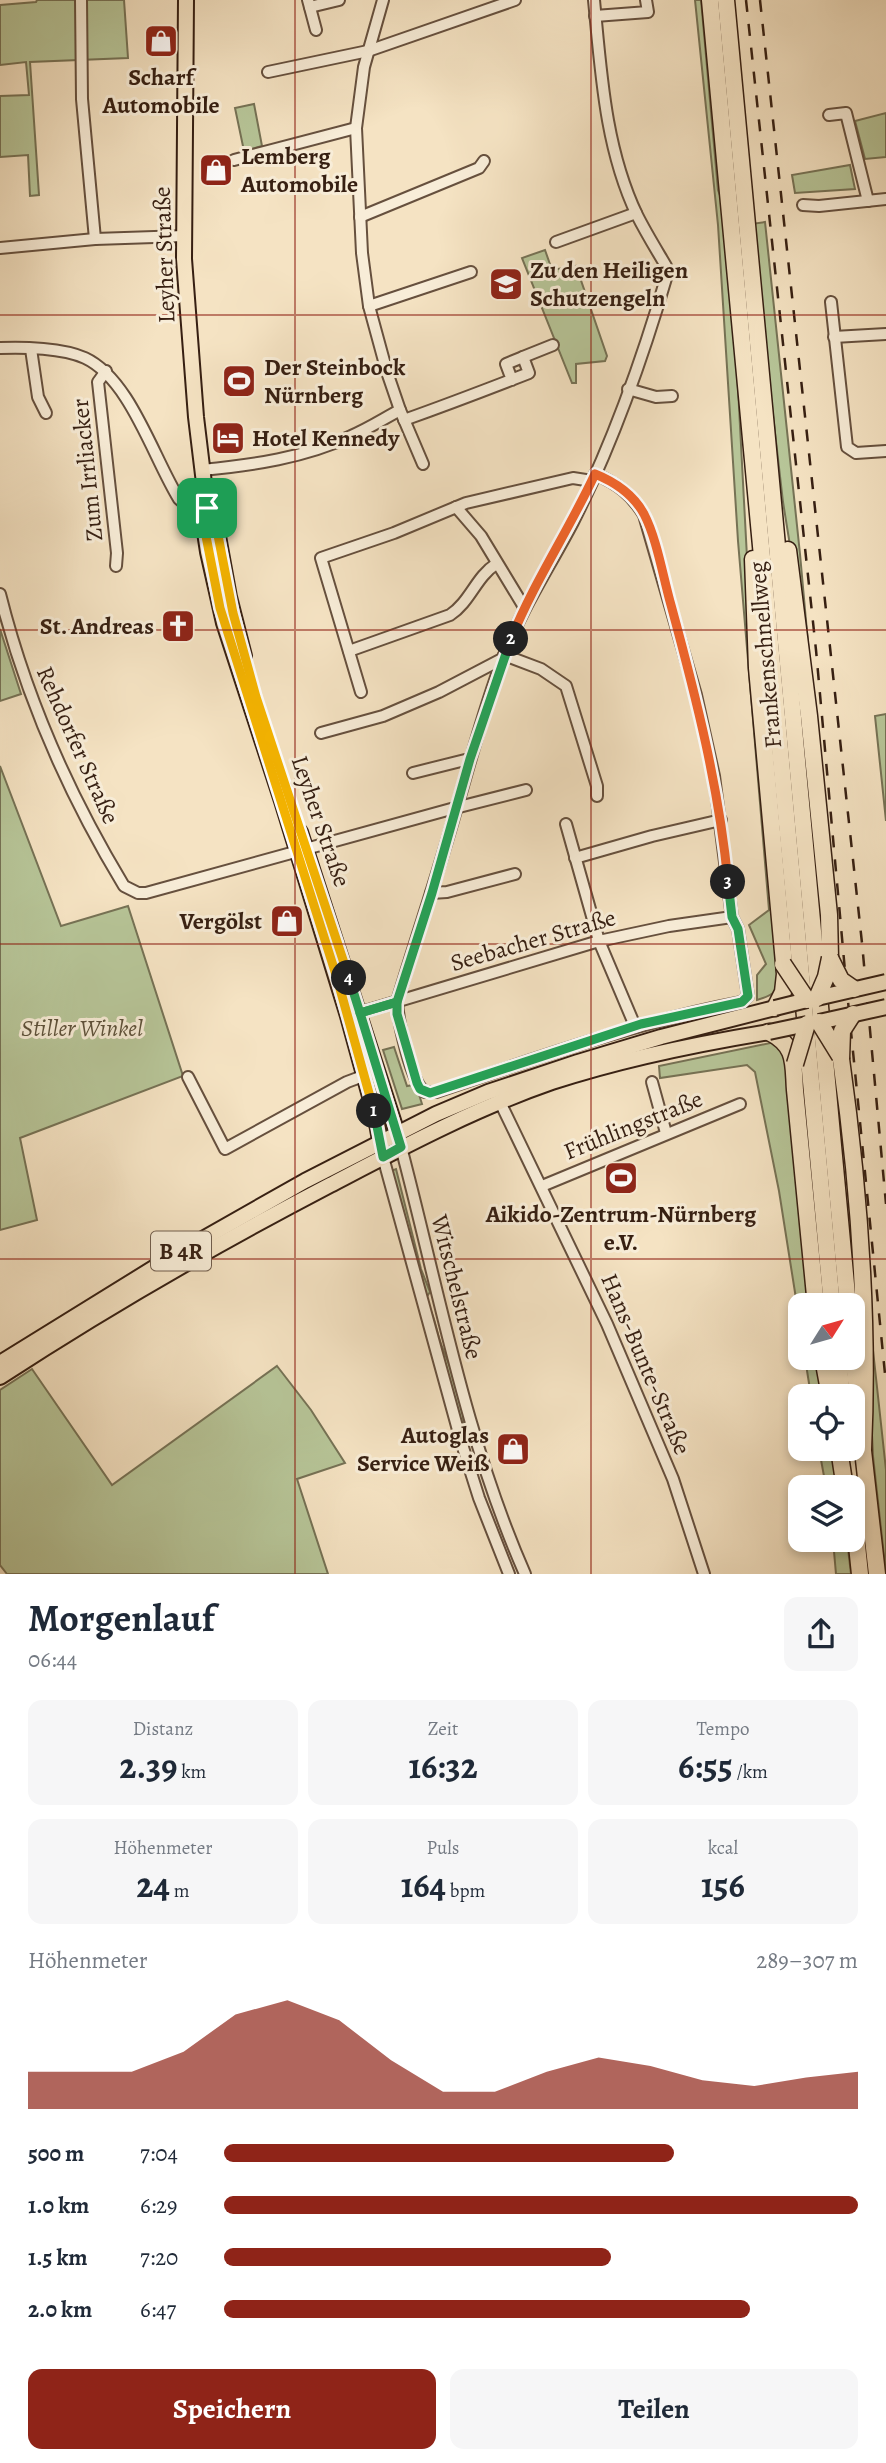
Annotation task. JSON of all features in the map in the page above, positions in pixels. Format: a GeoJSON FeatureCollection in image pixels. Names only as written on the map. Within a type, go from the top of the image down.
{"type":"FeatureCollection","features":[{"type":"Feature","properties":{"kind":"highway","name":"Frankenschnellweg"},"geometry":{"type":"LineString","coordinates":[[710,0],[764,487],[847,1293]]}},
{"type":"Feature","properties":{"kind":"highway","name":"Frankenschnellweg"},"geometry":{"type":"LineString","coordinates":[[726,0],[831,1293]]}},
{"type":"Feature","properties":{"kind":"highway"},"geometry":{"type":"LineString","coordinates":[[764,487],[785,532],[799,622],[829,915],[830,958],[826,976],[795,1064],[795,1090],[815,1293]]}},
{"type":"Feature","properties":{"kind":"highway"},"geometry":{"type":"LineString","coordinates":[[764,487],[752,539],[757,668],[785,986],[775,1008]]}},
{"type":"Feature","properties":{"kind":"highway"},"geometry":{"type":"LineString","coordinates":[[830,958],[841,980],[854,989]]}},
{"type":"Feature","properties":{"kind":"highway"},"geometry":{"type":"LineString","coordinates":[[783,964],[841,1059]]}},
{"type":"Feature","properties":{"kind":"highway"},"geometry":{"type":"LineString","coordinates":[[853,1014],[842,1031],[841,1059],[863,1287],[865,1394]]}},
{"type":"Feature","properties":{"kind":"highway"},"geometry":{"type":"LineString","coordinates":[[769,1032],[784,1041],[795,1064]]}},
{"type":"Feature","properties":{"kind":"highway"},"geometry":{"type":"LineString","coordinates":[[857,1461],[877,1574]]}},
{"type":"Feature","properties":{"kind":"highway"},"geometry":{"type":"LineString","coordinates":[[858,1552],[860,1574]]}},
{"type":"Feature","properties":{"kind":"main road","name":"Leyher Straße"},"geometry":{"type":"LineString","coordinates":[[186,0],[184,236],[190,347],[207,508],[216,525],[229,597],[252,686],[301,850],[371,1073],[399,1140]]}},
{"type":"Feature","properties":{"kind":"main road","name":"B 4R"},"geometry":{"type":"LineString","coordinates":[[0,1377],[101,1312],[193,1258],[383,1157],[399,1140],[474,1097],[580,1068],[769,1032],[854,989],[886,982]]}},
{"type":"Feature","properties":{"kind":"main road","name":"B 4R"},"geometry":{"type":"LineString","coordinates":[[0,1363],[178,1253],[380,1141],[399,1140],[580,1068],[683,1031],[775,1008],[853,1014],[886,1007]]}},
{"type":"Feature","properties":{"kind":"main road","name":"Leyher Straße"},"geometry":{"type":"LineString","coordinates":[[371,1073],[383,1157]]}},
{"type":"Feature","properties":{"kind":"street"},"geometry":{"type":"LineString","coordinates":[[81,0],[82,99],[95,239]]}},
{"type":"Feature","properties":{"kind":"street"},"geometry":{"type":"LineString","coordinates":[[316,30],[309,3],[339,0]]}},
{"type":"Feature","properties":{"kind":"street"},"geometry":{"type":"LineString","coordinates":[[383,0],[368,51],[356,128],[360,217],[369,306],[402,415],[423,464]]}},
{"type":"Feature","properties":{"kind":"street"},"geometry":{"type":"LineString","coordinates":[[268,72],[368,51],[515,0]]}},
{"type":"Feature","properties":{"kind":"street"},"geometry":{"type":"LineString","coordinates":[[361,692],[321,558],[394,533],[456,507],[573,478],[593,478],[612,481],[622,488],[644,515],[696,695],[714,776],[732,917],[738,929],[748,996],[742,1002],[635,1026],[430,1093],[420,1089],[417,1083],[397,1014],[397,1002],[503,657],[524,607],[572,523],[593,478],[628,389],[668,271],[636,213],[621,171],[608,118],[594,0]]}},
{"type":"Feature","properties":{"kind":"street"},"geometry":{"type":"LineString","coordinates":[[595,16],[648,12],[646,0]]}},
{"type":"Feature","properties":{"kind":"street"},"geometry":{"type":"LineString","coordinates":[[829,115],[846,113],[868,201]]}},
{"type":"Feature","properties":{"kind":"street"},"geometry":{"type":"LineString","coordinates":[[234,160],[356,128]]}},
{"type":"Feature","properties":{"kind":"street"},"geometry":{"type":"LineString","coordinates":[[360,217],[479,168],[484,161]]}},
{"type":"Feature","properties":{"kind":"street"},"geometry":{"type":"LineString","coordinates":[[803,205],[819,206],[886,199]]}},
{"type":"Feature","properties":{"kind":"street"},"geometry":{"type":"LineString","coordinates":[[556,243],[636,213]]}},
{"type":"Feature","properties":{"kind":"street"},"geometry":{"type":"LineString","coordinates":[[0,248],[95,239],[184,236]]}},
{"type":"Feature","properties":{"kind":"street"},"geometry":{"type":"LineString","coordinates":[[369,306],[471,272]]}},
{"type":"Feature","properties":{"kind":"street"},"geometry":{"type":"LineString","coordinates":[[831,302],[847,447],[856,453],[886,451]]}},
{"type":"Feature","properties":{"kind":"street"},"geometry":{"type":"LineString","coordinates":[[834,337],[886,334]]}},
{"type":"Feature","properties":{"kind":"street"},"geometry":{"type":"LineString","coordinates":[[512,380],[506,364],[554,345]]}},
{"type":"Feature","properties":{"kind":"street"},"geometry":{"type":"LineString","coordinates":[[0,348],[31,349],[83,357],[106,371],[120,388],[179,499],[187,506],[207,508]]}},
{"type":"Feature","properties":{"kind":"street"},"geometry":{"type":"LineString","coordinates":[[31,349],[38,397],[46,413]]}},
{"type":"Feature","properties":{"kind":"street"},"geometry":{"type":"LineString","coordinates":[[202,470],[263,463],[308,452],[402,415],[529,373],[523,357]]}},
{"type":"Feature","properties":{"kind":"street","name":"Zum Irrliacker"},"geometry":{"type":"LineString","coordinates":[[106,371],[98,382],[117,553],[116,566]]}},
{"type":"Feature","properties":{"kind":"street"},"geometry":{"type":"LineString","coordinates":[[628,389],[656,397],[672,396]]}},
{"type":"Feature","properties":{"kind":"street"},"geometry":{"type":"LineString","coordinates":[[456,507],[481,536],[524,607]]}},
{"type":"Feature","properties":{"kind":"street"},"geometry":{"type":"LineString","coordinates":[[349,651],[457,610],[483,576],[496,564]]}},
{"type":"Feature","properties":{"kind":"street","name":"Rehdorfer Straße"},"geometry":{"type":"LineString","coordinates":[[0,594],[10,637],[46,734],[91,830],[124,886],[138,893],[526,790]]}},
{"type":"Feature","properties":{"kind":"street"},"geometry":{"type":"LineString","coordinates":[[321,733],[394,711],[439,692],[503,657],[541,669],[566,686],[597,786],[597,796]]}},
{"type":"Feature","properties":{"kind":"street"},"geometry":{"type":"LineString","coordinates":[[413,773],[470,759]]}},
{"type":"Feature","properties":{"kind":"street"},"geometry":{"type":"LineString","coordinates":[[575,858],[721,820]]}},
{"type":"Feature","properties":{"kind":"street"},"geometry":{"type":"LineString","coordinates":[[566,824],[599,942],[635,1026]]}},
{"type":"Feature","properties":{"kind":"street"},"geometry":{"type":"LineString","coordinates":[[432,893],[447,892],[515,874]]}},
{"type":"Feature","properties":{"kind":"street","name":"Seebacher Straße"},"geometry":{"type":"LineString","coordinates":[[354,1015],[599,942],[669,926],[732,917]]}},
{"type":"Feature","properties":{"kind":"street"},"geometry":{"type":"LineString","coordinates":[[188,1077],[225,1149],[371,1073]]}},
{"type":"Feature","properties":{"kind":"street"},"geometry":{"type":"LineString","coordinates":[[652,1082],[666,1133]]}},
{"type":"Feature","properties":{"kind":"street","name":"Hans-Bunte-Straße"},"geometry":{"type":"LineString","coordinates":[[500,1102],[607,1324],[673,1479],[704,1574]]}},
{"type":"Feature","properties":{"kind":"street","name":"Frühlingstraße"},"geometry":{"type":"LineString","coordinates":[[542,1186],[740,1104]]}},
{"type":"Feature","properties":{"kind":"street","name":"Witschelstraße"},"geometry":{"type":"LineString","coordinates":[[399,1140],[438,1302],[475,1437],[497,1505],[525,1574]]}},
{"type":"Feature","properties":{"kind":"street","name":"Witschelstraße"},"geometry":{"type":"LineString","coordinates":[[383,1157],[461,1441],[483,1510],[509,1574]]}},
{"type":"Feature","properties":{"kind":"street"},"geometry":{"type":"LineString","coordinates":[[422,1306],[438,1302]]}},
{"type":"Feature","properties":{"kind":"street"},"geometry":{"type":"LineString","coordinates":[[461,1441],[475,1437]]}},
{"type":"Feature","properties":{"kind":"street"},"geometry":{"type":"LineString","coordinates":[[483,1510],[497,1505]]}},
{"type":"Feature","properties":{"kind":"green space"},"geometry":{"type":"Polygon","coordinates":[[[37,0],[124,0],[128,58],[30,62],[39,195],[30,196],[28,155],[0,157],[0,96],[29,95],[26,62],[0,65],[0,5],[37,0]]]}},
{"type":"Feature","properties":{"kind":"green space"},"geometry":{"type":"Polygon","coordinates":[[[695,0],[701,0],[718,190],[724,206],[734,313],[754,689],[778,975],[773,992],[757,1000],[757,975],[766,964],[749,925],[769,910],[738,541],[718,225],[695,0]]]}},
{"type":"Feature","properties":{"kind":"green space"},"geometry":{"type":"Polygon","coordinates":[[[254,104],[262,146],[244,151],[235,108],[254,104]]]}},
{"type":"Feature","properties":{"kind":"green space"},"geometry":{"type":"Polygon","coordinates":[[[886,113],[886,157],[865,159],[855,121],[886,113]]]}},
{"type":"Feature","properties":{"kind":"green space"},"geometry":{"type":"Polygon","coordinates":[[[850,165],[855,189],[795,193],[792,175],[850,165]]]}},
{"type":"Feature","properties":{"kind":"green space"},"geometry":{"type":"Polygon","coordinates":[[[765,222],[811,676],[783,502],[751,224],[765,222]]]}},
{"type":"Feature","properties":{"kind":"green space"},"geometry":{"type":"Polygon","coordinates":[[[545,250],[552,270],[576,266],[607,356],[605,361],[576,364],[576,383],[572,383],[522,258],[545,250]]]}},
{"type":"Feature","properties":{"kind":"green space"},"geometry":{"type":"Polygon","coordinates":[[[0,629],[21,694],[0,701],[0,629]]]}},
{"type":"Feature","properties":{"kind":"green space"},"geometry":{"type":"Polygon","coordinates":[[[886,714],[886,821],[875,716],[886,714]]]}},
{"type":"Feature","properties":{"kind":"green space","name":"Stiller Winkel"},"geometry":{"type":"Polygon","coordinates":[[[0,766],[61,926],[128,906],[183,1076],[20,1138],[37,1220],[0,1230],[0,766]]]}},
{"type":"Feature","properties":{"kind":"green space"},"geometry":{"type":"Polygon","coordinates":[[[775,1042],[787,1056],[811,1293],[795,1293],[779,1191],[755,1072],[747,1065],[660,1078],[659,1066],[775,1042]]]}},
{"type":"Feature","properties":{"kind":"green space"},"geometry":{"type":"Polygon","coordinates":[[[394,1047],[407,1086],[413,1085],[417,1088],[422,1104],[402,1109],[383,1050],[394,1047]]]}},
{"type":"Feature","properties":{"kind":"green space"},"geometry":{"type":"Polygon","coordinates":[[[396,1169],[421,1269],[430,1292],[426,1298],[391,1171],[396,1169]]]}},
{"type":"Feature","properties":{"kind":"green space"},"geometry":{"type":"Polygon","coordinates":[[[429,1307],[457,1388],[463,1429],[429,1307]]]}},
{"type":"Feature","properties":{"kind":"green space"},"geometry":{"type":"Polygon","coordinates":[[[872,1341],[886,1470],[886,1574],[873,1456],[870,1394],[872,1341]]]}},
{"type":"Feature","properties":{"kind":"green space"},"geometry":{"type":"Polygon","coordinates":[[[277,1366],[311,1410],[345,1463],[297,1479],[328,1574],[7,1574],[0,1565],[0,1390],[32,1369],[112,1485],[277,1366]]]}},
{"type":"Feature","properties":{"kind":"green space"},"geometry":{"type":"Polygon","coordinates":[[[807,1370],[822,1370],[824,1384],[809,1384],[807,1370]]]}},
{"type":"Feature","properties":{"kind":"green space"},"geometry":{"type":"Polygon","coordinates":[[[821,1461],[837,1461],[839,1475],[824,1475],[821,1461]]]}},
{"type":"Feature","properties":{"kind":"green space"},"geometry":{"type":"Polygon","coordinates":[[[834,1552],[848,1552],[851,1574],[836,1574],[834,1552]]]}},
{"type":"Feature","properties":{"kind":"railway"},"geometry":{"type":"LineString","coordinates":[[746,0],[816,650],[886,1384]]}},
{"type":"Feature","properties":{"kind":"railway"},"geometry":{"type":"LineString","coordinates":[[760,0],[862,943],[886,1204]]}},
{"type":"Feature","properties":{"kind":"place","name":"Scharf Automobile"},"geometry":{"type":"Point","coordinates":[161,41]}},
{"type":"Feature","properties":{"kind":"place","name":"Lemberg Automobile"},"geometry":{"type":"Point","coordinates":[216,170]}},
{"type":"Feature","properties":{"kind":"place","name":"Zu den Heiligen Schutzengeln"},"geometry":{"type":"Point","coordinates":[506,284]}},
{"type":"Feature","properties":{"kind":"place","name":"Der Steinbock Nürnberg"},"geometry":{"type":"Point","coordinates":[239,381]}},
{"type":"Feature","properties":{"kind":"place","name":"Hotel Kennedy"},"geometry":{"type":"Point","coordinates":[228,438]}},
{"type":"Feature","properties":{"kind":"place","name":"St. Andreas"},"geometry":{"type":"Point","coordinates":[178,626]}},
{"type":"Feature","properties":{"kind":"place","name":"Vergölst"},"geometry":{"type":"Point","coordinates":[287,921]}},
{"type":"Feature","properties":{"kind":"place","name":"Aikido-Zentrum-Nürnberg e.V."},"geometry":{"type":"Point","coordinates":[621,1178]}},
{"type":"Feature","properties":{"kind":"place","name":"Autoglas Service Weiß"},"geometry":{"type":"Point","coordinates":[513,1449]}},
{"type":"Feature","properties":{"kind":"route"},"geometry":{"type":"LineString","coordinates":[[207,508],[204,526],[220,608],[344,1003],[376,1118],[383,1157],[401,1147],[360,1013],[397,1002],[502,659],[524,607],[572,523],[595,474],[622,488],[636,503],[644,515],[655,550],[696,695],[714,776],[732,917],[738,929],[748,996],[742,1002],[635,1026],[436,1092],[420,1089],[397,1014],[397,1002],[367,1011],[360,1013],[256,697],[233,613],[216,525],[207,508]]}}]}
